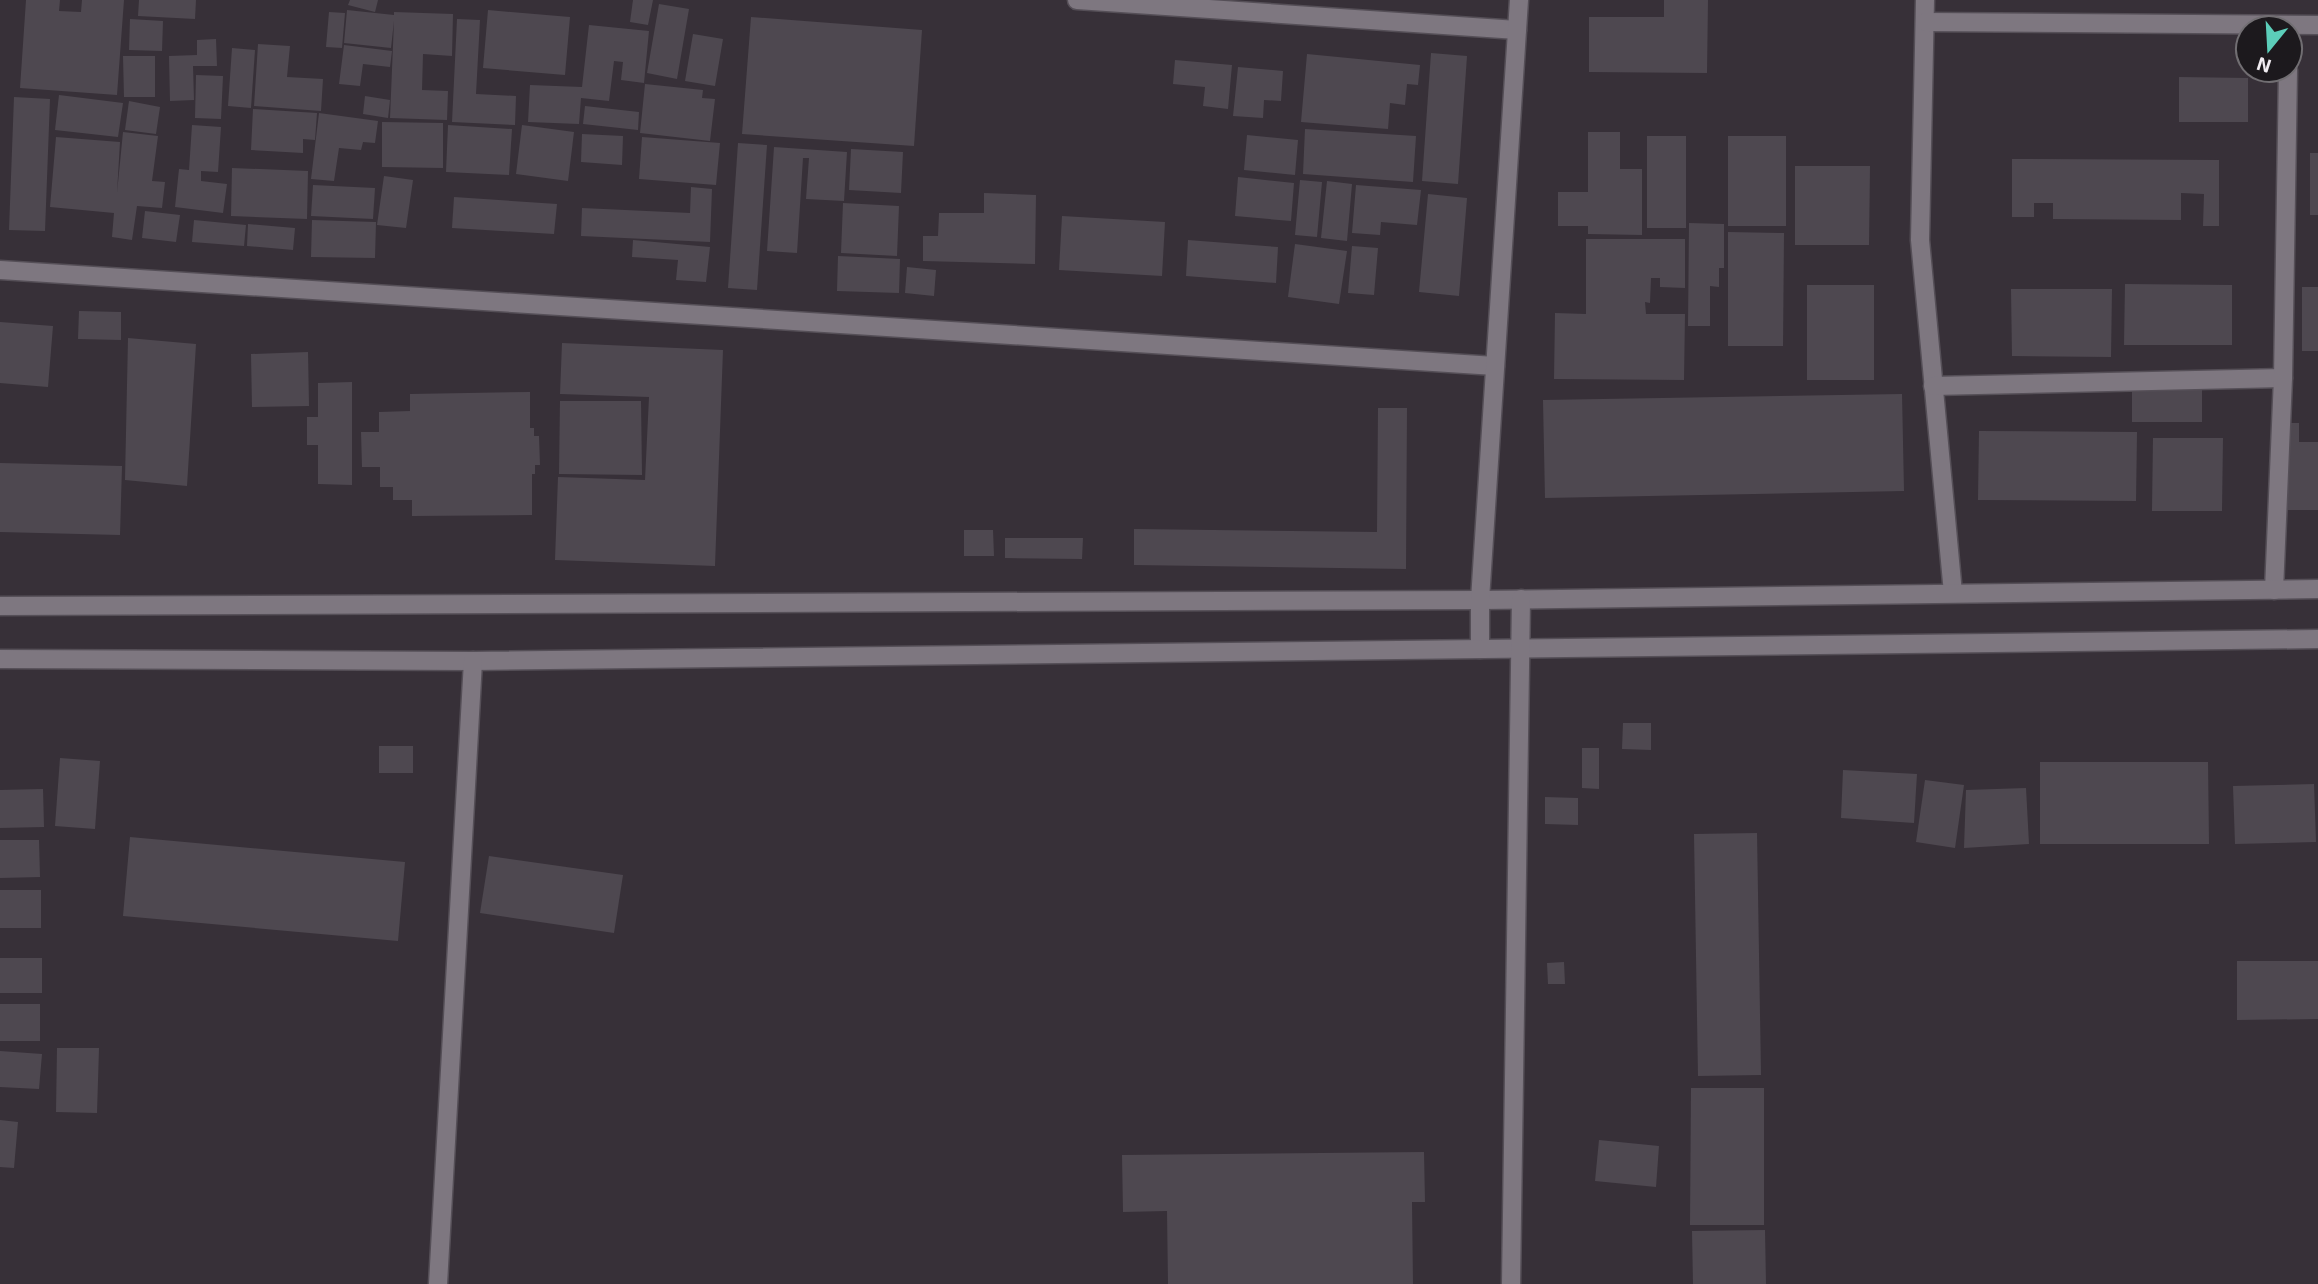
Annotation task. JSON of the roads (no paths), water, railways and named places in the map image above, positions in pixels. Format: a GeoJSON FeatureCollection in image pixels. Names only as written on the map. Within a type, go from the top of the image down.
{"type":"FeatureCollection","features":[{"type":"Feature","properties":{"kind":"street"},"geometry":{"type":"LineString","coordinates":[[1077,0],[1517,30]]}},
{"type":"Feature","properties":{"kind":"street"},"geometry":{"type":"LineString","coordinates":[[1480,649],[1480,600],[1520,0]]}},
{"type":"Feature","properties":{"kind":"street"},"geometry":{"type":"LineString","coordinates":[[1925,0],[1920,240],[1953,593]]}},
{"type":"Feature","properties":{"kind":"street"},"geometry":{"type":"LineString","coordinates":[[1925,22],[2234,25]]}},
{"type":"Feature","properties":{"kind":"street"},"geometry":{"type":"LineString","coordinates":[[2274,590],[2283,378],[2288,84]]}},
{"type":"Feature","properties":{"kind":"street"},"geometry":{"type":"LineString","coordinates":[[0,270],[1495,366]]}},
{"type":"Feature","properties":{"kind":"street"},"geometry":{"type":"LineString","coordinates":[[1933,386],[2283,378]]}},
{"type":"Feature","properties":{"kind":"street"},"geometry":{"type":"LineString","coordinates":[[0,606],[1480,600],[2318,590]]}},
{"type":"Feature","properties":{"kind":"street"},"geometry":{"type":"LineString","coordinates":[[1511,1284],[1521,599]]}},
{"type":"Feature","properties":{"kind":"street"},"geometry":{"type":"LineString","coordinates":[[0,659],[473,661],[2318,639]]}},
{"type":"Feature","properties":{"kind":"street"},"geometry":{"type":"LineString","coordinates":[[438,1284],[473,661]]}}]}
